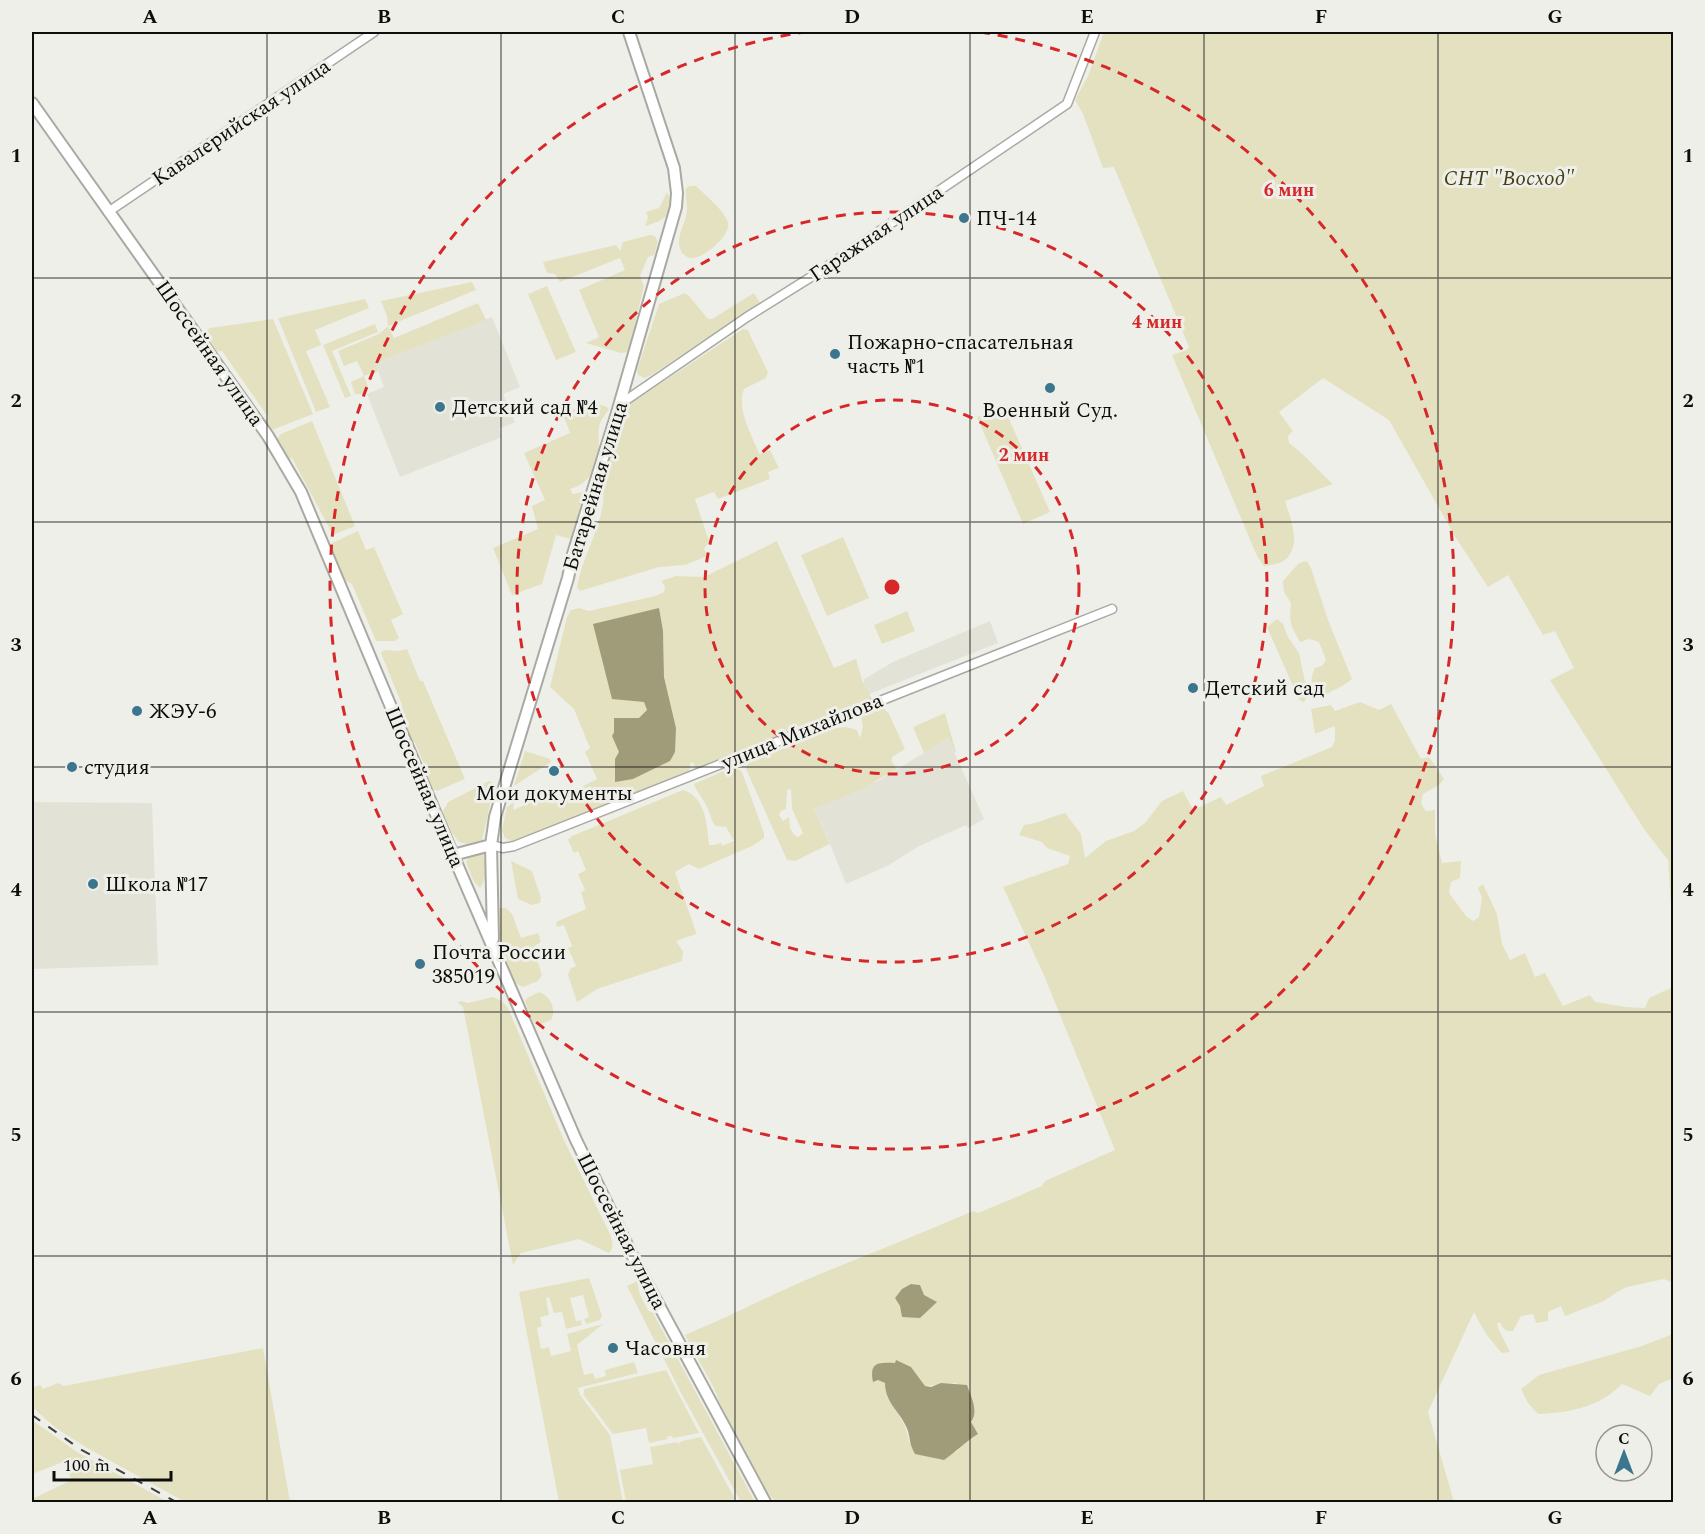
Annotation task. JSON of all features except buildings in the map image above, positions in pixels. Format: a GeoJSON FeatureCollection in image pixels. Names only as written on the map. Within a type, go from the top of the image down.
{"type":"FeatureCollection","features":[{"type":"Feature","properties":{"kind":"main road","name":"Батарейная улица"},"geometry":{"type":"LineString","coordinates":[[493,945],[491,845],[495,817],[672,224],[677,193],[675,168],[629,32]]}},
{"type":"Feature","properties":{"kind":"main road","name":"Шоссейная улица"},"geometry":{"type":"LineString","coordinates":[[32,103],[268,436],[301,492],[453,855],[576,1140],[631,1252],[765,1503]]}},
{"type":"Feature","properties":{"kind":"main road"},"geometry":{"type":"LineString","coordinates":[[453,855],[491,845]]}},
{"type":"Feature","properties":{"kind":"street","name":"Кавалерийская улица"},"geometry":{"type":"LineString","coordinates":[[108,212],[374,32]]}},
{"type":"Feature","properties":{"kind":"street","name":"Гаражная улица"},"geometry":{"type":"LineString","coordinates":[[619,405],[1067,104],[1095,32]]}},
{"type":"Feature","properties":{"kind":"street","name":"улица Михайлова"},"geometry":{"type":"LineString","coordinates":[[491,845],[503,848],[514,846],[1112,609]]}},
{"type":"Feature","properties":{"kind":"shaded area","name":"Детский сад №4"},"geometry":{"type":"Polygon","coordinates":[[[492,317],[520,387],[503,394],[515,422],[499,429],[502,437],[400,477],[367,394],[384,387],[375,363],[492,317]]]}},
{"type":"Feature","properties":{"kind":"shaded area"},"geometry":{"type":"Polygon","coordinates":[[[659,608],[663,631],[664,677],[676,728],[675,752],[670,761],[633,779],[615,782],[615,759],[619,752],[612,736],[614,718],[639,718],[647,710],[644,702],[612,699],[593,624],[659,608]]]}},
{"type":"Feature","properties":{"kind":"shaded area"},"geometry":{"type":"Polygon","coordinates":[[[990,621],[998,643],[864,696],[864,679],[895,661],[990,621]]]}},
{"type":"Feature","properties":{"kind":"shaded area"},"geometry":{"type":"Polygon","coordinates":[[[948,738],[984,819],[968,828],[966,825],[919,846],[889,865],[846,884],[814,809],[880,780],[948,738]]]}},
{"type":"Feature","properties":{"kind":"shaded area","name":"Школа №17"},"geometry":{"type":"Polygon","coordinates":[[[32,802],[152,803],[158,965],[32,969],[32,802]]]}},
{"type":"Feature","properties":{"kind":"shaded area"},"geometry":{"type":"Polygon","coordinates":[[[911,1284],[920,1285],[924,1295],[937,1302],[920,1318],[902,1317],[900,1306],[895,1298],[902,1289],[911,1284]]]}},
{"type":"Feature","properties":{"kind":"shaded area"},"geometry":{"type":"Polygon","coordinates":[[[896,1360],[911,1367],[925,1386],[931,1387],[941,1383],[967,1385],[974,1409],[971,1422],[978,1434],[944,1460],[915,1454],[908,1431],[888,1397],[885,1383],[878,1380],[873,1382],[872,1370],[876,1365],[895,1363],[896,1360]]]}},
{"type":"Feature","properties":{"kind":"green space","name":"СНТ \"Восход\""},"geometry":{"type":"Polygon","coordinates":[[[1104,32],[1673,32],[1673,935],[1668,860],[1644,829],[1550,680],[1574,668],[1555,631],[1543,635],[1508,575],[1488,587],[1456,538],[1389,420],[1323,378],[1279,412],[1293,431],[1288,436],[1289,443],[1333,484],[1285,501],[1294,539],[1291,553],[1284,561],[1264,566],[1257,556],[1172,355],[1187,350],[1189,347],[1114,167],[1103,168],[1083,114],[1075,100],[1088,76],[1104,32]]]}},
{"type":"Feature","properties":{"kind":"green space"},"geometry":{"type":"Polygon","coordinates":[[[696,186],[726,217],[728,222],[726,233],[721,240],[709,251],[696,258],[687,257],[682,253],[679,242],[687,208],[686,188],[696,186]]]}},
{"type":"Feature","properties":{"kind":"green space"},"geometry":{"type":"Polygon","coordinates":[[[667,192],[670,211],[658,222],[645,226],[648,217],[646,212],[659,208],[667,192]]]}},
{"type":"Feature","properties":{"kind":"green space"},"geometry":{"type":"Polygon","coordinates":[[[650,235],[655,236],[658,242],[654,255],[648,257],[640,276],[644,286],[628,352],[621,353],[586,343],[599,337],[579,290],[625,270],[620,258],[560,282],[555,274],[547,273],[543,262],[616,245],[620,251],[623,242],[650,235]]]}},
{"type":"Feature","properties":{"kind":"green space"},"geometry":{"type":"Polygon","coordinates":[[[472,282],[476,290],[388,326],[381,301],[472,282]]]}},
{"type":"Feature","properties":{"kind":"green space"},"geometry":{"type":"Polygon","coordinates":[[[547,286],[576,352],[556,360],[528,294],[547,286]]]}},
{"type":"Feature","properties":{"kind":"green space"},"geometry":{"type":"Polygon","coordinates":[[[685,293],[708,319],[712,319],[754,293],[760,303],[650,376],[644,378],[638,375],[637,370],[659,304],[685,293]]]}},
{"type":"Feature","properties":{"kind":"green space"},"geometry":{"type":"Polygon","coordinates":[[[365,299],[369,308],[315,330],[321,345],[306,351],[330,407],[316,412],[278,318],[365,299]]]}},
{"type":"Feature","properties":{"kind":"green space"},"geometry":{"type":"Polygon","coordinates":[[[478,303],[486,320],[375,363],[378,371],[364,376],[357,361],[344,366],[338,351],[379,334],[388,326],[394,338],[478,303]]]}},
{"type":"Feature","properties":{"kind":"green space"},"geometry":{"type":"Polygon","coordinates":[[[273,319],[313,414],[268,430],[264,421],[268,417],[222,351],[213,352],[203,336],[210,328],[273,319]]]}},
{"type":"Feature","properties":{"kind":"green space"},"geometry":{"type":"Polygon","coordinates":[[[375,324],[378,332],[332,351],[351,396],[345,398],[323,345],[375,324]]]}},
{"type":"Feature","properties":{"kind":"green space"},"geometry":{"type":"Polygon","coordinates":[[[743,329],[748,330],[768,372],[766,378],[744,389],[743,413],[759,454],[770,450],[779,468],[768,472],[770,479],[718,499],[714,492],[695,499],[709,541],[704,549],[707,556],[685,565],[659,567],[580,591],[577,587],[598,525],[603,488],[623,411],[628,405],[743,329]]]}},
{"type":"Feature","properties":{"kind":"green space"},"geometry":{"type":"Polygon","coordinates":[[[364,376],[368,386],[362,394],[355,394],[351,382],[364,376]]]}},
{"type":"Feature","properties":{"kind":"green space"},"geometry":{"type":"Polygon","coordinates":[[[595,404],[609,409],[600,424],[599,450],[594,469],[587,479],[577,487],[570,489],[573,494],[583,492],[584,494],[571,539],[556,535],[542,584],[512,595],[493,548],[538,529],[532,506],[545,500],[524,453],[570,433],[562,412],[595,404]]]}},
{"type":"Feature","properties":{"kind":"green space"},"geometry":{"type":"Polygon","coordinates":[[[1003,405],[1050,512],[1023,524],[977,417],[1003,405]]]}},
{"type":"Feature","properties":{"kind":"green space"},"geometry":{"type":"Polygon","coordinates":[[[312,421],[355,526],[333,535],[292,458],[288,460],[277,439],[281,434],[312,421]]]}},
{"type":"Feature","properties":{"kind":"green space"},"geometry":{"type":"Polygon","coordinates":[[[358,531],[366,550],[374,547],[403,614],[391,620],[399,638],[395,641],[376,641],[352,584],[342,579],[329,549],[332,543],[358,531]]]}},
{"type":"Feature","properties":{"kind":"green space"},"geometry":{"type":"Polygon","coordinates":[[[843,537],[869,598],[827,616],[801,555],[843,537]]]}},
{"type":"Feature","properties":{"kind":"green space"},"geometry":{"type":"Polygon","coordinates":[[[777,541],[834,668],[856,659],[862,680],[872,699],[696,768],[693,762],[690,764],[689,772],[589,813],[512,841],[505,838],[502,830],[507,807],[514,802],[513,810],[554,793],[559,804],[565,801],[563,796],[584,788],[583,786],[597,779],[585,752],[590,748],[574,709],[550,687],[567,617],[571,610],[579,608],[589,611],[655,596],[664,592],[665,586],[661,581],[676,576],[704,577],[777,541]],[[663,631],[644,702],[647,710],[640,718],[614,732],[612,736],[620,752],[615,781],[633,779],[670,761],[676,728],[664,677],[663,631]]]}},
{"type":"Feature","properties":{"kind":"green space"},"geometry":{"type":"Polygon","coordinates":[[[1307,561],[1352,679],[1320,698],[1312,689],[1312,676],[1315,668],[1322,666],[1326,660],[1319,642],[1309,639],[1300,642],[1291,623],[1291,603],[1284,592],[1283,581],[1299,563],[1307,561]]]}},
{"type":"Feature","properties":{"kind":"green space"},"geometry":{"type":"Polygon","coordinates":[[[907,611],[915,631],[882,644],[874,625],[907,611]]]}},
{"type":"Feature","properties":{"kind":"green space"},"geometry":{"type":"Polygon","coordinates":[[[1277,619],[1283,624],[1288,637],[1299,653],[1308,696],[1304,702],[1299,700],[1267,627],[1277,619]]]}},
{"type":"Feature","properties":{"kind":"green space"},"geometry":{"type":"Polygon","coordinates":[[[407,649],[465,779],[437,791],[430,788],[421,771],[424,764],[415,743],[409,740],[398,713],[402,705],[381,653],[384,650],[407,649]]]}},
{"type":"Feature","properties":{"kind":"green space"},"geometry":{"type":"Polygon","coordinates":[[[1360,702],[1379,710],[1391,704],[1421,759],[1429,757],[1444,779],[1439,785],[1423,794],[1421,804],[1426,811],[1435,810],[1435,834],[1442,863],[1461,861],[1460,878],[1451,882],[1449,893],[1466,916],[1473,921],[1479,917],[1482,898],[1478,888],[1483,884],[1497,914],[1502,944],[1510,960],[1525,953],[1535,977],[1545,973],[1563,1006],[1590,995],[1595,1002],[1645,1008],[1649,998],[1673,987],[1673,1283],[1664,1279],[1627,1287],[1604,1301],[1565,1316],[1561,1306],[1548,1312],[1548,1321],[1536,1323],[1533,1314],[1521,1316],[1513,1331],[1507,1331],[1501,1323],[1497,1323],[1510,1352],[1502,1353],[1497,1348],[1474,1312],[1428,1412],[1454,1502],[775,1502],[758,1478],[685,1335],[820,1274],[973,1211],[978,1213],[1042,1186],[1045,1181],[1115,1150],[1043,973],[1003,887],[1068,864],[1070,856],[1047,848],[1042,842],[1019,835],[1024,825],[1065,813],[1081,834],[1085,858],[1106,841],[1134,831],[1145,823],[1162,801],[1183,791],[1193,810],[1221,797],[1226,805],[1264,786],[1261,776],[1332,747],[1335,740],[1335,726],[1315,734],[1311,709],[1331,705],[1335,711],[1360,702]],[[911,1284],[895,1298],[900,1306],[902,1317],[920,1317],[924,1306],[920,1285],[911,1284]],[[881,1362],[878,1380],[885,1383],[889,1399],[908,1434],[909,1443],[956,1452],[978,1434],[956,1383],[925,1386],[907,1368],[881,1362]]]}},
{"type":"Feature","properties":{"kind":"green space"},"geometry":{"type":"Polygon","coordinates":[[[883,707],[889,714],[905,749],[892,757],[892,762],[897,769],[862,789],[814,809],[830,844],[795,861],[787,860],[746,769],[748,763],[834,728],[846,727],[857,730],[860,738],[863,727],[861,717],[883,707]],[[791,789],[787,790],[786,809],[779,815],[783,821],[789,817],[790,828],[798,837],[803,833],[792,809],[791,789]]]}},
{"type":"Feature","properties":{"kind":"green space"},"geometry":{"type":"Polygon","coordinates":[[[945,713],[956,752],[948,738],[924,753],[913,727],[945,713]]]}},
{"type":"Feature","properties":{"kind":"green space"},"geometry":{"type":"Polygon","coordinates":[[[525,751],[550,759],[551,762],[514,786],[525,751]]]}},
{"type":"Feature","properties":{"kind":"green space"},"geometry":{"type":"Polygon","coordinates":[[[736,768],[742,772],[764,838],[752,846],[699,869],[689,864],[675,872],[696,932],[696,934],[676,941],[683,951],[682,961],[597,989],[577,1002],[568,975],[570,969],[576,966],[568,948],[572,946],[564,925],[557,927],[556,922],[586,909],[581,892],[585,890],[578,874],[586,870],[578,851],[574,853],[568,840],[572,836],[683,790],[691,794],[701,805],[709,845],[721,843],[722,846],[734,841],[726,827],[714,824],[694,784],[728,769],[736,768]]]}},
{"type":"Feature","properties":{"kind":"green space"},"geometry":{"type":"Polygon","coordinates":[[[489,781],[494,784],[494,788],[482,840],[467,844],[459,842],[448,828],[442,813],[448,802],[489,781]]]}},
{"type":"Feature","properties":{"kind":"green space"},"geometry":{"type":"Polygon","coordinates":[[[478,852],[483,854],[485,867],[485,876],[480,888],[474,882],[466,862],[471,854],[478,852]]]}},
{"type":"Feature","properties":{"kind":"green space"},"geometry":{"type":"Polygon","coordinates":[[[511,861],[532,871],[541,898],[540,903],[532,905],[518,899],[511,861]]]}},
{"type":"Feature","properties":{"kind":"green space"},"geometry":{"type":"Polygon","coordinates":[[[506,908],[512,914],[521,938],[538,933],[541,942],[533,947],[542,975],[538,981],[523,987],[515,983],[497,928],[497,910],[506,908]]]}},
{"type":"Feature","properties":{"kind":"green space"},"geometry":{"type":"Polygon","coordinates":[[[539,992],[549,1000],[553,1008],[553,1016],[551,1020],[538,1025],[533,1022],[525,1001],[539,992]]]}},
{"type":"Feature","properties":{"kind":"green space"},"geometry":{"type":"Polygon","coordinates":[[[493,997],[502,1001],[508,1008],[563,1138],[610,1234],[612,1246],[609,1253],[579,1239],[521,1253],[513,1265],[463,1007],[457,1002],[468,1003],[493,997]]]}},
{"type":"Feature","properties":{"kind":"green space"},"geometry":{"type":"Polygon","coordinates":[[[589,1278],[602,1316],[600,1320],[586,1324],[584,1319],[589,1317],[583,1295],[570,1298],[576,1321],[581,1320],[582,1325],[566,1329],[562,1312],[554,1313],[549,1297],[546,1298],[549,1315],[540,1317],[542,1326],[537,1328],[541,1349],[549,1347],[551,1356],[571,1351],[567,1334],[603,1324],[577,1345],[584,1375],[593,1373],[595,1379],[606,1376],[605,1370],[634,1362],[638,1373],[578,1388],[580,1395],[610,1435],[623,1502],[559,1502],[519,1292],[589,1278]]]}},
{"type":"Feature","properties":{"kind":"green space"},"geometry":{"type":"Polygon","coordinates":[[[637,1281],[640,1295],[648,1310],[653,1313],[755,1502],[741,1502],[681,1393],[627,1286],[637,1281]]]}},
{"type":"Feature","properties":{"kind":"green space"},"geometry":{"type":"Polygon","coordinates":[[[1673,1334],[1673,1378],[1659,1384],[1650,1396],[1622,1384],[1604,1398],[1583,1407],[1538,1414],[1528,1403],[1521,1389],[1539,1375],[1642,1346],[1673,1334]]]}},
{"type":"Feature","properties":{"kind":"green space"},"geometry":{"type":"Polygon","coordinates":[[[263,1348],[290,1502],[185,1502],[87,1448],[56,1428],[32,1407],[32,1388],[40,1385],[43,1389],[58,1383],[64,1386],[263,1348]]]}},
{"type":"Feature","properties":{"kind":"green space"},"geometry":{"type":"Polygon","coordinates":[[[666,1370],[699,1433],[667,1437],[668,1439],[649,1443],[646,1428],[613,1434],[583,1394],[584,1389],[666,1370]]]}},
{"type":"Feature","properties":{"kind":"green space"},"geometry":{"type":"Polygon","coordinates":[[[32,1420],[77,1452],[168,1502],[32,1502],[32,1499],[72,1480],[63,1462],[32,1474],[32,1420]]]}},
{"type":"Feature","properties":{"kind":"green space"},"geometry":{"type":"Polygon","coordinates":[[[701,1437],[735,1499],[714,1502],[626,1502],[620,1470],[653,1464],[650,1447],[677,1442],[678,1444],[701,1437]]]}},
{"type":"Feature","properties":{"kind":"railway"},"geometry":{"type":"LineString","coordinates":[[32,1415],[80,1449],[176,1502]]}},
{"type":"Feature","properties":{"kind":"place","name":"ПЧ-14"},"geometry":{"type":"Point","coordinates":[964,218]}},
{"type":"Feature","properties":{"kind":"place","name":"Пожарно-спасательная часть №1"},"geometry":{"type":"Point","coordinates":[835,354]}},
{"type":"Feature","properties":{"kind":"place","name":"Военный Суд."},"geometry":{"type":"Point","coordinates":[1050,388]}},
{"type":"Feature","properties":{"kind":"place","name":"Детский сад №4"},"geometry":{"type":"Point","coordinates":[440,407]}},
{"type":"Feature","properties":{"kind":"place","name":"Детский сад"},"geometry":{"type":"Point","coordinates":[1193,688]}},
{"type":"Feature","properties":{"kind":"place","name":"ЖЭУ-6"},"geometry":{"type":"Point","coordinates":[137,711]}},
{"type":"Feature","properties":{"kind":"place","name":"студия"},"geometry":{"type":"Point","coordinates":[72,767]}},
{"type":"Feature","properties":{"kind":"place","name":"Мои документы"},"geometry":{"type":"Point","coordinates":[554,771]}},
{"type":"Feature","properties":{"kind":"place","name":"Школа №17"},"geometry":{"type":"Point","coordinates":[93,884]}},
{"type":"Feature","properties":{"kind":"place","name":"Почта России 385019"},"geometry":{"type":"Point","coordinates":[420,964]}},
{"type":"Feature","properties":{"kind":"place","name":"Часовня"},"geometry":{"type":"Point","coordinates":[613,1348]}}]}
